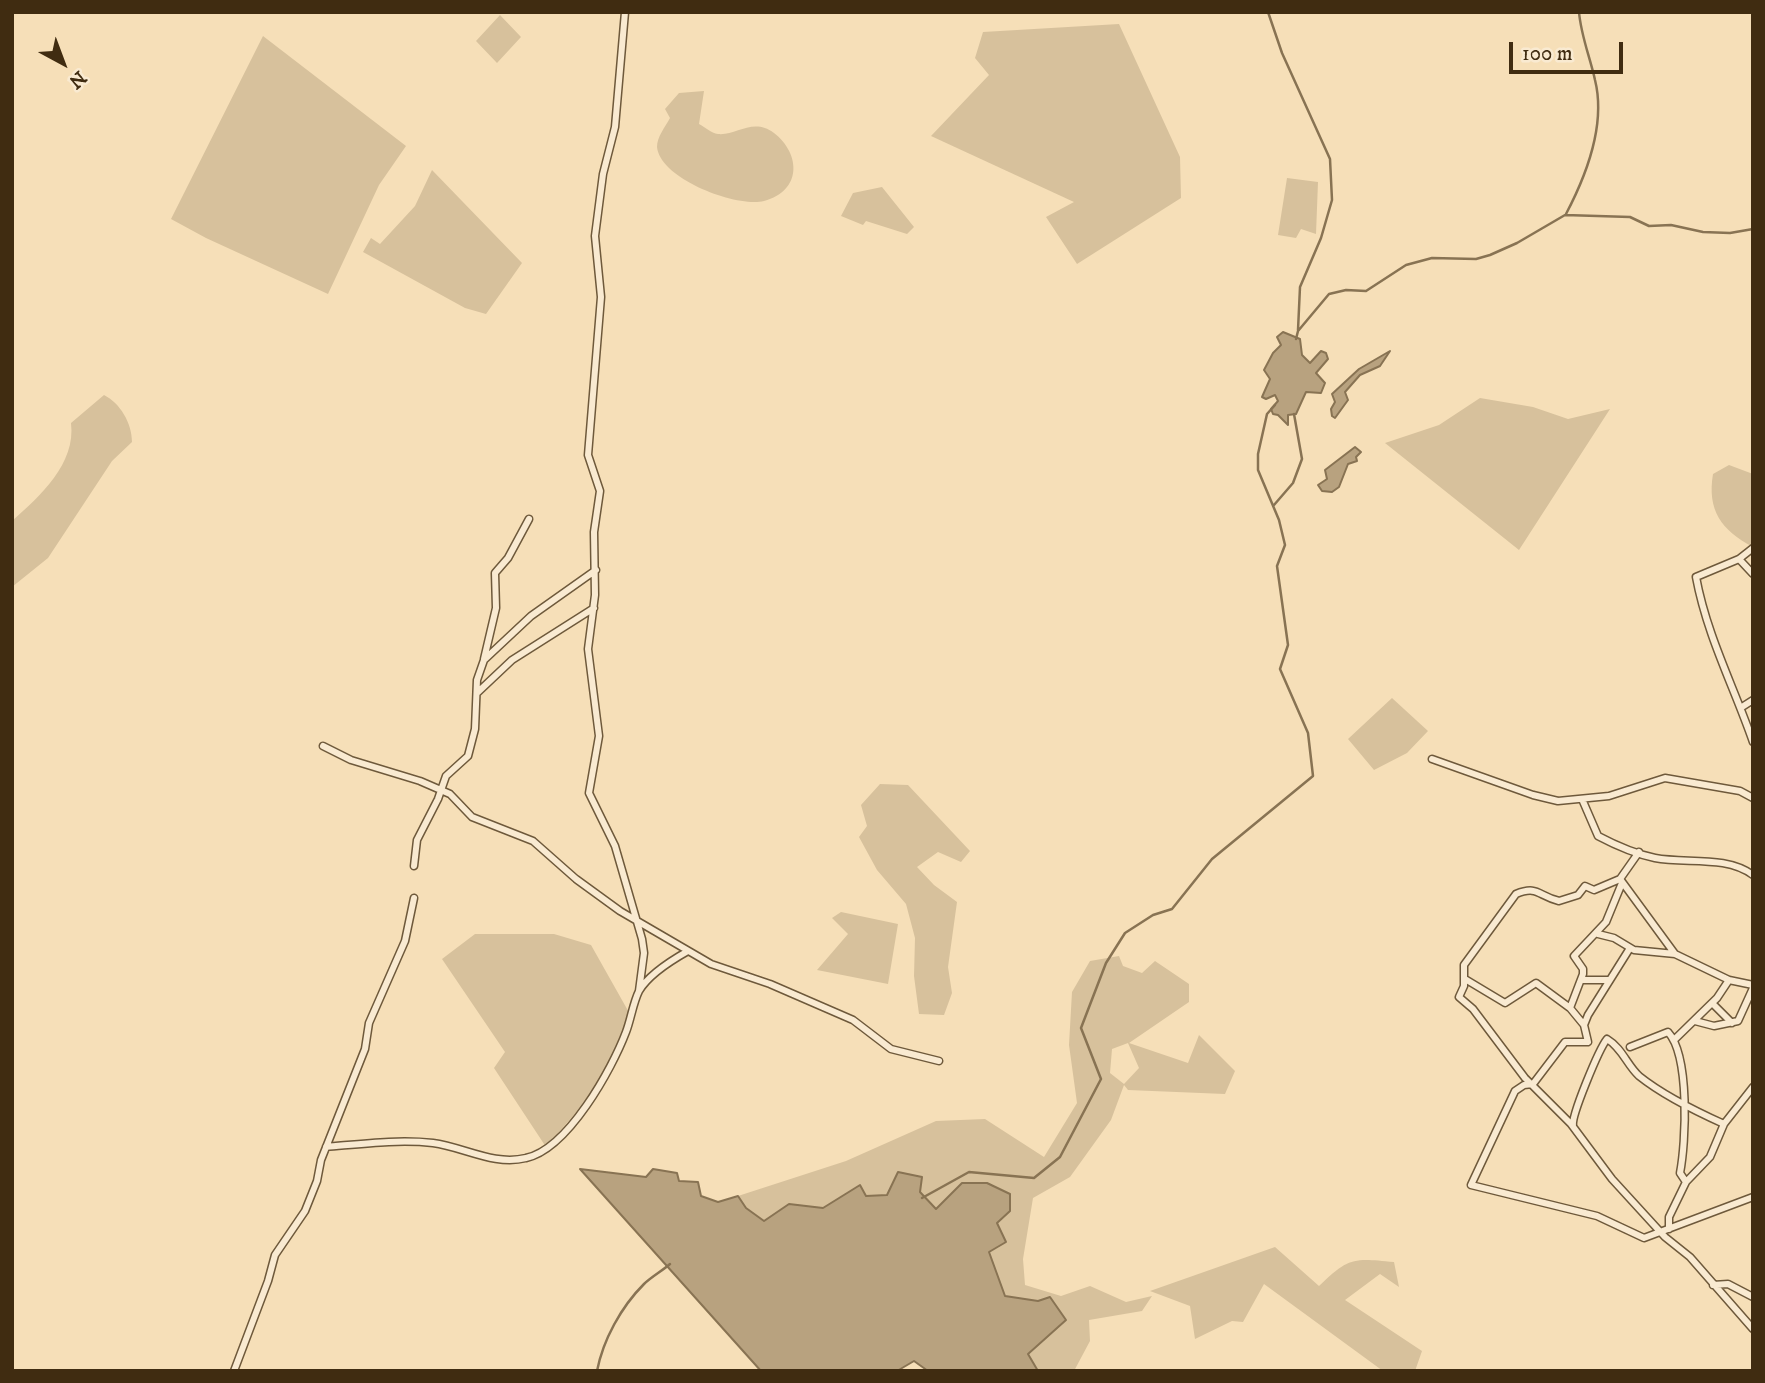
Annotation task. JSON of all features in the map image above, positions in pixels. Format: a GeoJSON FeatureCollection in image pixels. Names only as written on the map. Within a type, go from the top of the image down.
{"type":"FeatureCollection","features":[{"type":"Feature","properties":{"kind":"street"},"geometry":{"type":"LineString","coordinates":[[326,1147],[367,1143],[429,1143],[461,1147],[489,1158],[524,1159],[537,1155],[567,1129],[600,1085],[627,1030],[639,991],[644,953],[638,922],[615,846],[589,793],[599,736],[588,649],[596,570],[594,532],[600,491],[588,455],[601,297],[595,236],[603,174],[615,127],[625,12]]}},
{"type":"Feature","properties":{"kind":"street"},"geometry":{"type":"LineString","coordinates":[[414,866],[416,840],[442,790],[448,772],[468,756],[475,729],[477,680],[496,608],[495,573],[508,558],[529,519]]}},
{"type":"Feature","properties":{"kind":"street"},"geometry":{"type":"LineString","coordinates":[[1753,548],[1739,559],[1696,577],[1710,635],[1742,707],[1753,743]]}},
{"type":"Feature","properties":{"kind":"street"},"geometry":{"type":"LineString","coordinates":[[1739,559],[1753,574]]}},
{"type":"Feature","properties":{"kind":"street"},"geometry":{"type":"LineString","coordinates":[[484,660],[531,616],[596,570]]}},
{"type":"Feature","properties":{"kind":"street"},"geometry":{"type":"LineString","coordinates":[[477,693],[512,660],[594,608]]}},
{"type":"Feature","properties":{"kind":"street"},"geometry":{"type":"LineString","coordinates":[[1742,707],[1753,700]]}},
{"type":"Feature","properties":{"kind":"street"},"geometry":{"type":"LineString","coordinates":[[323,746],[351,760],[442,790],[472,817],[536,844],[585,886],[638,922],[711,964],[770,984],[853,1020],[891,1049],[939,1061]]}},
{"type":"Feature","properties":{"kind":"street"},"geometry":{"type":"LineString","coordinates":[[1432,759],[1533,795],[1558,801],[1609,796],[1665,778],[1740,790],[1753,798]]}},
{"type":"Feature","properties":{"kind":"street"},"geometry":{"type":"LineString","coordinates":[[1583,799],[1598,836],[1655,858],[1727,865],[1753,874]]}},
{"type":"Feature","properties":{"kind":"street"},"geometry":{"type":"LineString","coordinates":[[1570,1008],[1583,969],[1574,956],[1598,934],[1621,881],[1639,852]]}},
{"type":"Feature","properties":{"kind":"street"},"geometry":{"type":"LineString","coordinates":[[1621,881],[1675,954]]}},
{"type":"Feature","properties":{"kind":"street"},"geometry":{"type":"LineString","coordinates":[[1621,881],[1594,890],[1585,886],[1578,895],[1559,901],[1537,890],[1528,889],[1516,894],[1465,963],[1465,979],[1459,997],[1574,1128],[1612,1179],[1660,1232],[1690,1257],[1753,1329]]}},
{"type":"Feature","properties":{"kind":"street"},"geometry":{"type":"LineString","coordinates":[[234,1371],[275,1255],[305,1211],[317,1181],[317,1171],[365,1049],[369,1023],[405,941],[414,898]]}},
{"type":"Feature","properties":{"kind":"street"},"geometry":{"type":"LineString","coordinates":[[1598,934],[1614,938],[1630,948],[1675,954],[1729,980],[1753,986],[1743,1013],[1732,1023],[1714,1026],[1695,1021]]}},
{"type":"Feature","properties":{"kind":"street"},"geometry":{"type":"LineString","coordinates":[[1584,1025],[1608,980],[1630,948]]}},
{"type":"Feature","properties":{"kind":"street"},"geometry":{"type":"LineString","coordinates":[[639,991],[664,966],[688,951]]}},
{"type":"Feature","properties":{"kind":"street"},"geometry":{"type":"LineString","coordinates":[[1465,979],[1506,1003],[1536,983],[1570,1008],[1584,1025],[1588,1042],[1565,1042],[1533,1084],[1524,1085],[1515,1091],[1471,1185],[1597,1216],[1640,1238],[1753,1197]]}},
{"type":"Feature","properties":{"kind":"street"},"geometry":{"type":"LineString","coordinates":[[1581,980],[1608,980]]}},
{"type":"Feature","properties":{"kind":"street"},"geometry":{"type":"LineString","coordinates":[[1674,1041],[1712,1003],[1729,980]]}},
{"type":"Feature","properties":{"kind":"street"},"geometry":{"type":"LineString","coordinates":[[1712,1003],[1732,1023]]}},
{"type":"Feature","properties":{"kind":"street"},"geometry":{"type":"LineString","coordinates":[[1630,1047],[1668,1032],[1674,1041],[1687,1106],[1680,1172],[1686,1182]]}},
{"type":"Feature","properties":{"kind":"street"},"geometry":{"type":"LineString","coordinates":[[1574,1128],[1573,1115],[1607,1039],[1618,1047],[1637,1074],[1699,1114],[1724,1124]]}},
{"type":"Feature","properties":{"kind":"street"},"geometry":{"type":"LineString","coordinates":[[1669,1229],[1669,1217],[1686,1182],[1710,1157],[1724,1124],[1753,1087]]}},
{"type":"Feature","properties":{"kind":"street"},"geometry":{"type":"LineString","coordinates":[[1713,1285],[1728,1284],[1753,1297]]}},
{"type":"Feature","properties":{"kind":"shaded area"},"geometry":{"type":"Polygon","coordinates":[[[500,15],[521,37],[497,63],[476,41],[500,15]]]}},
{"type":"Feature","properties":{"kind":"shaded area"},"geometry":{"type":"Polygon","coordinates":[[[1119,24],[1180,157],[1181,198],[1077,264],[1046,217],[1074,202],[931,136],[989,75],[975,58],[983,32],[1119,24]]]}},
{"type":"Feature","properties":{"kind":"shaded area"},"geometry":{"type":"Polygon","coordinates":[[[263,36],[406,146],[379,185],[328,294],[171,219],[263,36]]]}},
{"type":"Feature","properties":{"kind":"shaded area"},"geometry":{"type":"Polygon","coordinates":[[[704,91],[699,124],[718,134],[759,127],[774,133],[783,142],[793,161],[793,171],[791,181],[776,196],[752,202],[719,195],[685,180],[661,159],[657,143],[670,118],[665,109],[679,93],[704,91]]]}},
{"type":"Feature","properties":{"kind":"shaded area"},"geometry":{"type":"Polygon","coordinates":[[[432,170],[522,263],[486,314],[465,308],[363,252],[371,238],[380,244],[415,206],[432,170]]]}},
{"type":"Feature","properties":{"kind":"shaded area"},"geometry":{"type":"Polygon","coordinates":[[[1287,178],[1318,182],[1316,234],[1301,229],[1296,238],[1278,235],[1287,178]]]}},
{"type":"Feature","properties":{"kind":"shaded area"},"geometry":{"type":"Polygon","coordinates":[[[882,187],[914,227],[907,234],[866,221],[863,225],[841,216],[853,193],[882,187]]]}},
{"type":"Feature","properties":{"kind":"shaded area"},"geometry":{"type":"Polygon","coordinates":[[[1283,332],[1300,339],[1302,355],[1310,363],[1321,351],[1326,353],[1328,359],[1316,373],[1325,383],[1321,393],[1306,392],[1296,414],[1288,415],[1288,425],[1278,415],[1273,414],[1271,409],[1278,401],[1275,395],[1266,399],[1262,397],[1270,379],[1264,370],[1273,353],[1281,345],[1277,337],[1283,332]]]}},
{"type":"Feature","properties":{"kind":"shaded area"},"geometry":{"type":"Polygon","coordinates":[[[1390,351],[1380,366],[1360,375],[1345,392],[1348,400],[1335,418],[1332,416],[1331,409],[1335,402],[1332,394],[1359,369],[1390,351]]]}},
{"type":"Feature","properties":{"kind":"shaded area"},"geometry":{"type":"Polygon","coordinates":[[[104,395],[124,414],[132,442],[112,461],[48,558],[12,587],[12,521],[44,490],[62,465],[71,438],[71,423],[104,395]]]}},
{"type":"Feature","properties":{"kind":"shaded area"},"geometry":{"type":"Polygon","coordinates":[[[1480,398],[1533,407],[1568,419],[1610,409],[1519,550],[1385,443],[1439,425],[1480,398]]]}},
{"type":"Feature","properties":{"kind":"shaded area"},"geometry":{"type":"Polygon","coordinates":[[[1355,447],[1361,452],[1356,457],[1357,461],[1348,464],[1339,487],[1332,492],[1322,491],[1318,485],[1327,479],[1325,470],[1355,447]]]}},
{"type":"Feature","properties":{"kind":"shaded area"},"geometry":{"type":"Polygon","coordinates":[[[1729,465],[1753,474],[1753,547],[1725,526],[1712,498],[1713,474],[1729,465]]]}},
{"type":"Feature","properties":{"kind":"shaded area"},"geometry":{"type":"Polygon","coordinates":[[[1392,698],[1428,731],[1407,753],[1374,770],[1348,739],[1392,698]]]}},
{"type":"Feature","properties":{"kind":"shaded area"},"geometry":{"type":"Polygon","coordinates":[[[880,784],[908,785],[970,851],[961,862],[938,852],[917,867],[934,885],[957,902],[948,967],[952,993],[944,1015],[919,1014],[914,976],[915,938],[906,904],[877,870],[859,837],[867,826],[861,805],[880,784]]]}},
{"type":"Feature","properties":{"kind":"shaded area"},"geometry":{"type":"Polygon","coordinates":[[[841,912],[898,924],[888,984],[817,970],[848,934],[832,918],[841,912]]]}},
{"type":"Feature","properties":{"kind":"shaded area"},"geometry":{"type":"Polygon","coordinates":[[[475,934],[554,934],[591,945],[631,1016],[600,1085],[546,1147],[494,1068],[505,1052],[442,959],[475,934]]]}},
{"type":"Feature","properties":{"kind":"shaded area"},"geometry":{"type":"Polygon","coordinates":[[[1119,956],[1123,966],[1142,973],[1155,961],[1189,984],[1189,1002],[1129,1043],[1188,1063],[1199,1035],[1235,1071],[1225,1094],[1128,1090],[1124,1085],[1111,1120],[1070,1177],[1033,1198],[1023,1259],[1025,1285],[1061,1296],[1090,1286],[1126,1302],[1152,1296],[1142,1311],[1089,1320],[1090,1341],[1074,1371],[1038,1371],[1028,1354],[1038,1343],[1038,1301],[1005,1296],[989,1252],[999,1247],[997,1223],[1010,1211],[1010,1194],[987,1183],[936,1209],[920,1192],[865,1196],[860,1185],[823,1208],[789,1204],[764,1222],[746,1208],[738,1196],[846,1161],[936,1121],[985,1119],[1044,1157],[1077,1103],[1069,1045],[1072,992],[1090,961],[1119,956]],[[1128,1043],[1112,1049],[1110,1073],[1124,1084],[1139,1068],[1128,1043]]]}},
{"type":"Feature","properties":{"kind":"shaded area"},"geometry":{"type":"Polygon","coordinates":[[[580,1169],[646,1177],[653,1169],[677,1173],[679,1181],[698,1182],[701,1196],[718,1202],[738,1196],[746,1208],[764,1221],[789,1204],[823,1208],[860,1185],[866,1196],[887,1195],[898,1172],[922,1177],[920,1192],[936,1209],[962,1183],[987,1183],[1010,1194],[1010,1211],[997,1223],[1006,1242],[989,1252],[1005,1296],[1038,1301],[1050,1297],[1066,1320],[1028,1354],[1038,1371],[928,1371],[914,1361],[897,1371],[761,1371],[580,1169]]]}},
{"type":"Feature","properties":{"kind":"shaded area"},"geometry":{"type":"Polygon","coordinates":[[[1275,1247],[1319,1286],[1338,1269],[1352,1262],[1394,1262],[1399,1287],[1380,1274],[1345,1300],[1422,1351],[1415,1371],[1383,1371],[1264,1284],[1243,1322],[1232,1321],[1195,1339],[1190,1306],[1150,1291],[1275,1247]]]}},
{"type":"Feature","properties":{"kind":"waterway"},"geometry":{"type":"LineString","coordinates":[[1268,12],[1282,53],[1330,159],[1332,200],[1321,238],[1300,287],[1298,330]]}},
{"type":"Feature","properties":{"kind":"waterway"},"geometry":{"type":"LineString","coordinates":[[1566,214],[1587,167],[1598,114],[1595,80],[1579,12]]}},
{"type":"Feature","properties":{"kind":"waterway"},"geometry":{"type":"LineString","coordinates":[[1296,339],[1298,331],[1329,294],[1346,290],[1366,291],[1406,265],[1432,258],[1476,259],[1490,255],[1517,243],[1565,215],[1630,217],[1649,226],[1671,225],[1703,232],[1730,233],[1753,229]]}},
{"type":"Feature","properties":{"kind":"waterway"},"geometry":{"type":"LineString","coordinates":[[922,1198],[969,1172],[1034,1178],[1060,1157],[1101,1079],[1081,1028],[1106,963],[1125,933],[1153,915],[1172,909],[1212,859],[1313,776],[1308,733],[1280,669],[1288,645],[1277,566],[1285,545],[1279,520],[1258,470],[1258,454],[1267,414],[1275,405]]}},
{"type":"Feature","properties":{"kind":"waterway"},"geometry":{"type":"LineString","coordinates":[[1274,505],[1293,483],[1302,459],[1294,414]]}},
{"type":"Feature","properties":{"kind":"waterway"},"geometry":{"type":"LineString","coordinates":[[597,1371],[608,1336],[621,1313],[644,1284],[670,1264]]}}]}
